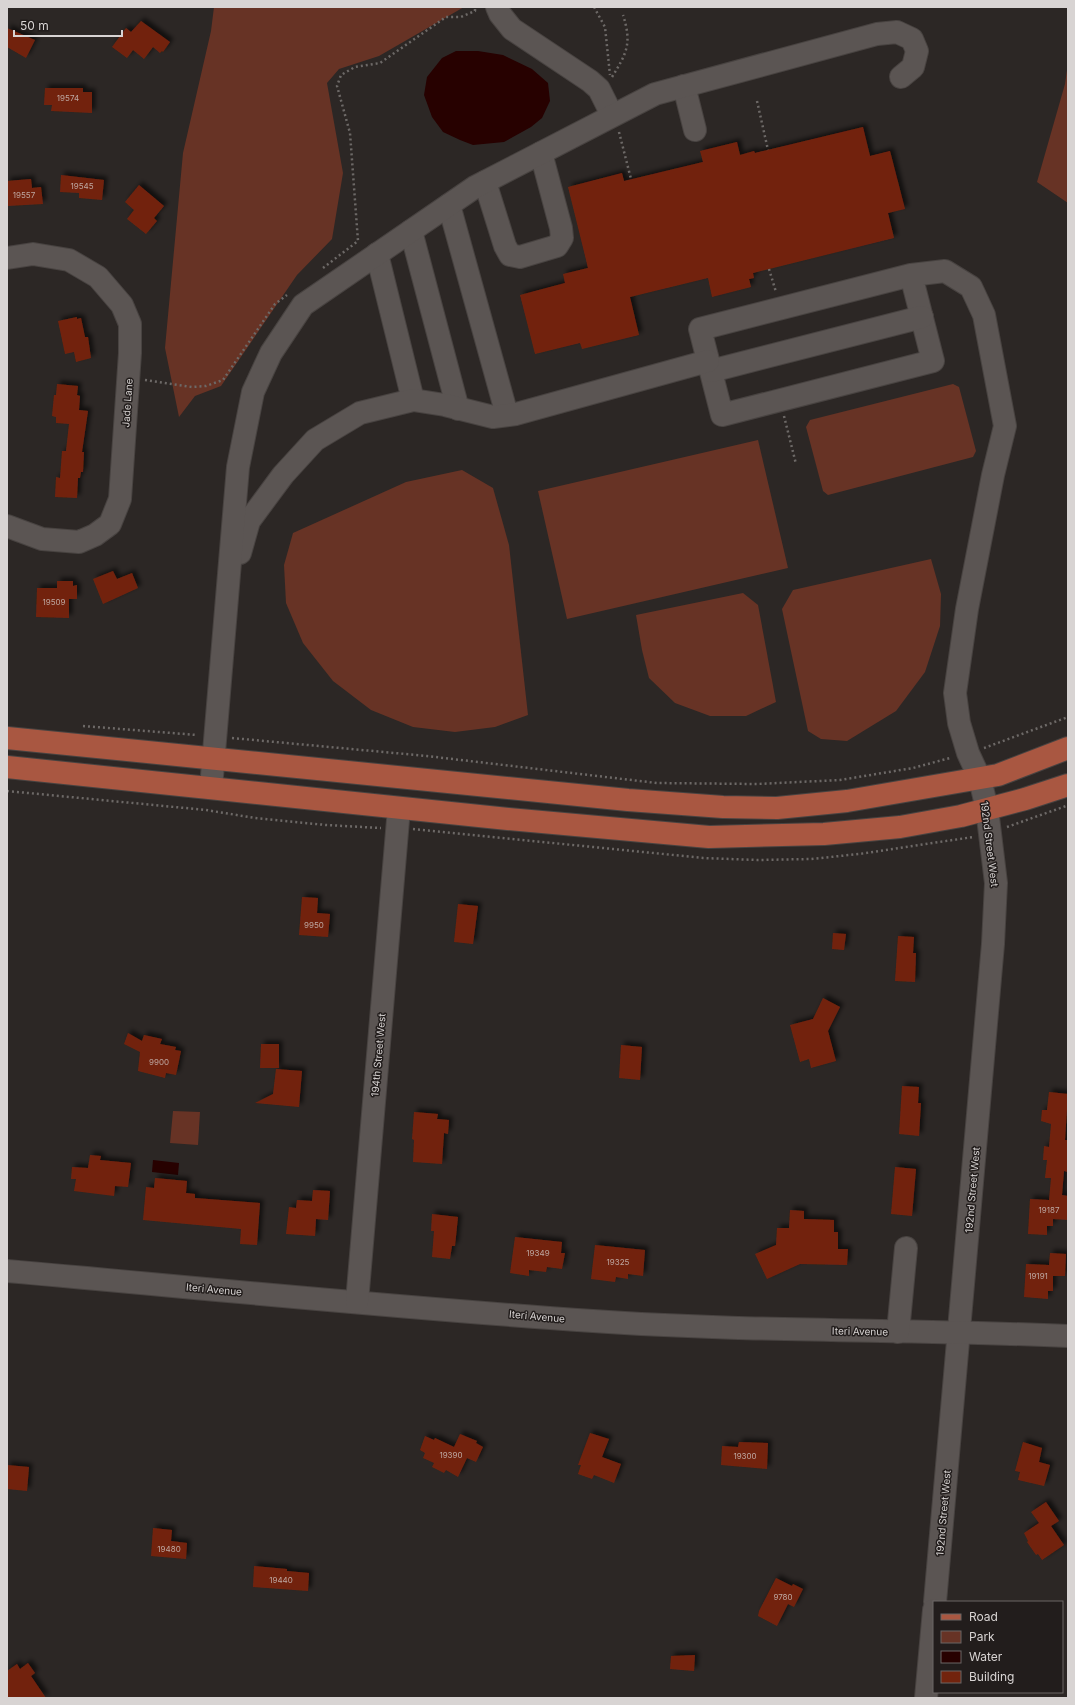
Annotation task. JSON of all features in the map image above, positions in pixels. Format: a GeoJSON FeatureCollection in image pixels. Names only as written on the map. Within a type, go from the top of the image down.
{"type":"FeatureCollection","features":[{"type":"Feature","properties":{"kind":"main road"},"geometry":{"type":"LineString","coordinates":[[7,738],[628,800],[777,808],[847,801],[998,776],[1068,748]]}},
{"type":"Feature","properties":{"kind":"main road"},"geometry":{"type":"LineString","coordinates":[[7,767],[399,808],[708,836],[824,834],[900,827],[960,816],[1068,785]]}},
{"type":"Feature","properties":{"kind":"street"},"geometry":{"type":"LineString","coordinates":[[497,7],[500,14],[512,29],[590,81],[599,89],[615,114]]}},
{"type":"Feature","properties":{"kind":"street"},"geometry":{"type":"LineString","coordinates":[[211,788],[238,467],[253,392],[271,353],[304,305],[449,205],[485,182],[655,94],[877,34],[897,32],[912,39],[918,51],[913,67],[901,77]]}},
{"type":"Feature","properties":{"kind":"street"},"geometry":{"type":"LineString","coordinates":[[684,86],[695,130]]}},
{"type":"Feature","properties":{"kind":"street"},"geometry":{"type":"LineString","coordinates":[[485,182],[505,246],[510,255],[520,257],[557,246],[562,238],[561,228],[540,153]]}},
{"type":"Feature","properties":{"kind":"street"},"geometry":{"type":"LineString","coordinates":[[449,205],[507,415]]}},
{"type":"Feature","properties":{"kind":"street"},"geometry":{"type":"LineString","coordinates":[[411,231],[458,409]]}},
{"type":"Feature","properties":{"kind":"street","name":"Jade Lane"},"geometry":{"type":"LineString","coordinates":[[7,258],[33,254],[69,260],[98,277],[122,306],[130,324],[129,378],[120,499],[110,524],[95,535],[79,542],[42,539],[7,526]]}},
{"type":"Feature","properties":{"kind":"street"},"geometry":{"type":"LineString","coordinates":[[377,254],[414,400]]}},
{"type":"Feature","properties":{"kind":"street","name":"192nd Street West"},"geometry":{"type":"LineString","coordinates":[[710,366],[700,329],[911,275],[945,271],[971,287],[984,315],[1005,426],[993,475],[967,609],[955,693],[959,723],[968,753],[980,779],[987,809],[995,871],[995,916],[935,1601]]}},
{"type":"Feature","properties":{"kind":"street"},"geometry":{"type":"LineString","coordinates":[[710,366],[722,415],[933,361],[911,275]]}},
{"type":"Feature","properties":{"kind":"street"},"geometry":{"type":"LineString","coordinates":[[226,598],[249,521],[283,475],[315,440],[360,412],[414,400],[493,417],[516,414],[710,366],[922,317]]}},
{"type":"Feature","properties":{"kind":"street","name":"194th Street West"},"geometry":{"type":"LineString","coordinates":[[356,1302],[399,808]]}},
{"type":"Feature","properties":{"kind":"street"},"geometry":{"type":"LineString","coordinates":[[898,1332],[906,1248]]}},
{"type":"Feature","properties":{"kind":"street","name":"Iteri Avenue"},"geometry":{"type":"LineString","coordinates":[[7,1271],[356,1302],[594,1321],[807,1330],[959,1332],[1068,1336]]}},
{"type":"Feature","properties":{"kind":"street"},"geometry":{"type":"LineString","coordinates":[[926,1698],[933,1621]]}},
{"type":"Feature","properties":{"kind":"path"},"geometry":{"type":"LineString","coordinates":[[320,270],[358,241],[350,133],[337,86],[341,75],[355,67],[380,63],[446,17],[461,17],[475,11],[475,7]]}},
{"type":"Feature","properties":{"kind":"path"},"geometry":{"type":"LineString","coordinates":[[594,7],[605,26],[610,80],[620,64],[627,48],[628,30],[623,14]]}},
{"type":"Feature","properties":{"kind":"path"},"geometry":{"type":"LineString","coordinates":[[757,101],[768,150]]}},
{"type":"Feature","properties":{"kind":"path"},"geometry":{"type":"LineString","coordinates":[[615,114],[631,179]]}},
{"type":"Feature","properties":{"kind":"path"},"geometry":{"type":"LineString","coordinates":[[769,269],[780,308]]}},
{"type":"Feature","properties":{"kind":"path"},"geometry":{"type":"LineString","coordinates":[[129,378],[192,387],[206,386],[223,380],[275,304],[288,294]]}},
{"type":"Feature","properties":{"kind":"path"},"geometry":{"type":"LineString","coordinates":[[780,400],[796,464]]}},
{"type":"Feature","properties":{"kind":"path"},"geometry":{"type":"LineString","coordinates":[[80,726],[419,756],[550,772],[665,783],[757,784],[840,780],[914,768],[989,747],[1068,717]]}},
{"type":"Feature","properties":{"kind":"green space"},"geometry":{"type":"Polygon","coordinates":[[[214,7],[464,7],[379,56],[339,69],[327,83],[343,173],[332,239],[297,275],[221,386],[195,396],[179,417],[165,348],[183,153],[211,31],[214,7]]]}},
{"type":"Feature","properties":{"kind":"green space"},"geometry":{"type":"Polygon","coordinates":[[[1068,63],[1068,203],[1037,182],[1065,84],[1068,63]]]}},
{"type":"Feature","properties":{"kind":"green space"},"geometry":{"type":"Polygon","coordinates":[[[953,384],[959,387],[976,451],[973,457],[828,495],[823,491],[806,427],[810,420],[953,384]]]}},
{"type":"Feature","properties":{"kind":"green space"},"geometry":{"type":"Polygon","coordinates":[[[758,440],[788,568],[567,619],[538,491],[758,440]]]}},
{"type":"Feature","properties":{"kind":"green space"},"geometry":{"type":"Polygon","coordinates":[[[462,470],[493,488],[509,545],[528,715],[495,727],[455,732],[413,727],[371,710],[333,681],[303,643],[286,603],[284,565],[293,533],[406,482],[462,470]]]}},
{"type":"Feature","properties":{"kind":"green space"},"geometry":{"type":"Polygon","coordinates":[[[931,559],[941,594],[940,626],[925,672],[896,711],[847,741],[821,739],[808,731],[782,609],[793,590],[931,559]]]}},
{"type":"Feature","properties":{"kind":"green space"},"geometry":{"type":"Polygon","coordinates":[[[743,593],[758,605],[776,702],[746,716],[710,716],[675,703],[649,678],[636,615],[743,593]]]}},
{"type":"Feature","properties":{"kind":"green space"},"geometry":{"type":"Polygon","coordinates":[[[173,1111],[200,1112],[198,1145],[170,1143],[173,1111]]]}},
{"type":"Feature","properties":{"kind":"water"},"geometry":{"type":"Polygon","coordinates":[[[456,51],[478,51],[503,55],[532,69],[548,83],[550,101],[542,118],[531,127],[504,142],[473,145],[443,132],[432,117],[424,95],[427,77],[442,58],[456,51]]]}},
{"type":"Feature","properties":{"kind":"water"},"geometry":{"type":"Polygon","coordinates":[[[153,1160],[179,1163],[178,1175],[152,1172],[153,1160]]]}},
{"type":"Feature","properties":{"kind":"building"},"geometry":{"type":"Polygon","coordinates":[[[141,21],[170,42],[163,52],[162,51],[160,53],[153,47],[144,59],[133,50],[127,58],[112,47],[126,28],[131,32],[141,21]]]}},
{"type":"Feature","properties":{"kind":"building"},"geometry":{"type":"Polygon","coordinates":[[[7,28],[35,40],[26,58],[7,47],[7,28]]]}},
{"type":"Feature","properties":{"kind":"building"},"geometry":{"type":"Polygon","coordinates":[[[45,88],[83,88],[83,92],[92,92],[92,113],[51,111],[52,105],[44,105],[45,88]]]}},
{"type":"Feature","properties":{"kind":"building"},"geometry":{"type":"Polygon","coordinates":[[[863,127],[870,156],[890,151],[905,209],[888,213],[894,238],[753,273],[754,278],[749,279],[751,287],[712,297],[708,278],[630,297],[639,335],[582,349],[580,343],[535,354],[520,295],[565,283],[563,274],[588,268],[568,187],[622,173],[624,181],[703,162],[700,151],[737,142],[740,155],[754,151],[755,153],[863,127]]]}},
{"type":"Feature","properties":{"kind":"building"},"geometry":{"type":"Polygon","coordinates":[[[61,175],[104,180],[102,200],[79,198],[79,193],[60,192],[61,175]]]}},
{"type":"Feature","properties":{"kind":"building"},"geometry":{"type":"Polygon","coordinates":[[[31,179],[32,188],[41,187],[43,204],[8,206],[7,181],[31,179]]]}},
{"type":"Feature","properties":{"kind":"building"},"geometry":{"type":"Polygon","coordinates":[[[139,185],[164,206],[154,218],[157,221],[146,234],[127,219],[134,210],[125,202],[139,185]]]}},
{"type":"Feature","properties":{"kind":"building"},"geometry":{"type":"Polygon","coordinates":[[[77,317],[77,319],[81,318],[85,337],[88,337],[91,358],[76,362],[74,352],[65,354],[58,321],[77,317]]]}},
{"type":"Feature","properties":{"kind":"building"},"geometry":{"type":"Polygon","coordinates":[[[57,384],[78,386],[77,395],[80,396],[79,410],[88,411],[82,452],[84,452],[83,472],[81,472],[80,478],[78,478],[77,498],[55,497],[56,477],[60,478],[62,451],[66,451],[69,424],[56,423],[56,417],[52,416],[54,395],[56,395],[57,384]]]}},
{"type":"Feature","properties":{"kind":"building"},"geometry":{"type":"Polygon","coordinates":[[[113,571],[117,579],[132,573],[138,588],[103,604],[93,579],[113,571]]]}},
{"type":"Feature","properties":{"kind":"building"},"geometry":{"type":"Polygon","coordinates":[[[57,581],[73,581],[73,586],[77,585],[77,599],[69,599],[69,618],[36,617],[37,588],[57,588],[57,581]]]}},
{"type":"Feature","properties":{"kind":"building"},"geometry":{"type":"Polygon","coordinates":[[[302,897],[318,898],[317,913],[330,914],[328,937],[299,935],[302,897]]]}},
{"type":"Feature","properties":{"kind":"building"},"geometry":{"type":"Polygon","coordinates":[[[458,904],[478,906],[473,944],[454,942],[458,904]]]}},
{"type":"Feature","properties":{"kind":"building"},"geometry":{"type":"Polygon","coordinates":[[[833,933],[846,934],[844,950],[832,949],[833,933]]]}},
{"type":"Feature","properties":{"kind":"building"},"geometry":{"type":"Polygon","coordinates":[[[898,936],[914,937],[913,953],[916,953],[915,982],[895,981],[898,936]]]}},
{"type":"Feature","properties":{"kind":"building"},"geometry":{"type":"Polygon","coordinates":[[[823,998],[840,1007],[828,1031],[836,1061],[811,1068],[809,1059],[800,1062],[790,1025],[813,1019],[823,998]]]}},
{"type":"Feature","properties":{"kind":"building"},"geometry":{"type":"Polygon","coordinates":[[[128,1033],[142,1041],[144,1035],[162,1039],[160,1044],[176,1047],[175,1050],[181,1051],[176,1075],[166,1073],[165,1078],[138,1071],[140,1052],[124,1044],[128,1033]]]}},
{"type":"Feature","properties":{"kind":"building"},"geometry":{"type":"Polygon","coordinates":[[[261,1044],[279,1044],[279,1068],[260,1068],[261,1044]]]}},
{"type":"Feature","properties":{"kind":"building"},"geometry":{"type":"Polygon","coordinates":[[[621,1045],[642,1047],[640,1080],[619,1078],[621,1045]]]}},
{"type":"Feature","properties":{"kind":"building"},"geometry":{"type":"Polygon","coordinates":[[[276,1069],[302,1071],[299,1107],[255,1103],[273,1094],[276,1069]]]}},
{"type":"Feature","properties":{"kind":"building"},"geometry":{"type":"Polygon","coordinates":[[[902,1086],[919,1087],[918,1103],[921,1103],[919,1136],[899,1134],[902,1086]]]}},
{"type":"Feature","properties":{"kind":"building"},"geometry":{"type":"Polygon","coordinates":[[[1049,1092],[1068,1094],[1065,1140],[1068,1140],[1068,1172],[1064,1171],[1062,1195],[1068,1196],[1068,1220],[1053,1219],[1053,1226],[1047,1226],[1047,1235],[1028,1234],[1030,1199],[1049,1200],[1051,1178],[1045,1178],[1047,1160],[1043,1160],[1044,1146],[1049,1147],[1051,1124],[1041,1121],[1042,1110],[1047,1110],[1049,1092]]]}},
{"type":"Feature","properties":{"kind":"building"},"geometry":{"type":"Polygon","coordinates":[[[414,1112],[438,1114],[437,1119],[449,1120],[448,1134],[444,1133],[442,1164],[413,1162],[414,1140],[412,1139],[414,1112]]]}},
{"type":"Feature","properties":{"kind":"building"},"geometry":{"type":"Polygon","coordinates":[[[90,1155],[101,1156],[100,1160],[131,1163],[128,1187],[115,1186],[114,1196],[74,1191],[76,1179],[71,1179],[72,1167],[88,1168],[90,1155]]]}},
{"type":"Feature","properties":{"kind":"building"},"geometry":{"type":"Polygon","coordinates":[[[895,1167],[916,1169],[912,1216],[891,1214],[895,1167]]]}},
{"type":"Feature","properties":{"kind":"building"},"geometry":{"type":"Polygon","coordinates":[[[155,1178],[187,1181],[186,1193],[195,1194],[195,1198],[260,1203],[257,1245],[240,1244],[241,1229],[143,1220],[146,1187],[154,1188],[155,1178]]]}},
{"type":"Feature","properties":{"kind":"building"},"geometry":{"type":"Polygon","coordinates":[[[313,1190],[330,1191],[328,1220],[316,1219],[315,1236],[286,1234],[289,1207],[296,1208],[297,1200],[312,1201],[313,1190]]]}},
{"type":"Feature","properties":{"kind":"building"},"geometry":{"type":"Polygon","coordinates":[[[790,1210],[804,1211],[804,1219],[834,1220],[834,1232],[838,1232],[838,1249],[848,1249],[847,1265],[800,1264],[767,1279],[755,1254],[776,1245],[777,1228],[789,1228],[790,1210]]]}},
{"type":"Feature","properties":{"kind":"building"},"geometry":{"type":"Polygon","coordinates":[[[432,1214],[458,1217],[455,1246],[452,1246],[450,1259],[432,1257],[434,1231],[431,1231],[432,1214]]]}},
{"type":"Feature","properties":{"kind":"building"},"geometry":{"type":"Polygon","coordinates":[[[515,1237],[562,1242],[561,1253],[565,1253],[562,1269],[547,1267],[546,1272],[529,1270],[529,1276],[510,1273],[515,1237]]]}},
{"type":"Feature","properties":{"kind":"building"},"geometry":{"type":"Polygon","coordinates":[[[595,1245],[645,1250],[643,1276],[628,1274],[628,1279],[616,1277],[615,1282],[591,1279],[595,1245]]]}},
{"type":"Feature","properties":{"kind":"building"},"geometry":{"type":"Polygon","coordinates":[[[1050,1253],[1066,1254],[1065,1276],[1053,1276],[1053,1291],[1048,1291],[1048,1299],[1024,1297],[1026,1264],[1049,1265],[1050,1253]]]}},
{"type":"Feature","properties":{"kind":"building"},"geometry":{"type":"Polygon","coordinates":[[[590,1433],[609,1439],[602,1457],[621,1464],[614,1483],[594,1475],[592,1479],[578,1474],[581,1465],[578,1465],[590,1433]]]}},
{"type":"Feature","properties":{"kind":"building"},"geometry":{"type":"Polygon","coordinates":[[[460,1434],[477,1441],[476,1443],[483,1447],[476,1462],[467,1458],[458,1477],[446,1470],[444,1473],[432,1467],[434,1463],[423,1458],[425,1453],[420,1450],[425,1436],[434,1440],[435,1438],[454,1447],[460,1434]]]}},
{"type":"Feature","properties":{"kind":"building"},"geometry":{"type":"Polygon","coordinates":[[[739,1442],[768,1443],[767,1469],[721,1465],[722,1446],[738,1447],[739,1442]]]}},
{"type":"Feature","properties":{"kind":"building"},"geometry":{"type":"Polygon","coordinates":[[[1023,1442],[1042,1448],[1039,1462],[1050,1465],[1044,1486],[1018,1480],[1020,1472],[1015,1471],[1023,1442]]]}},
{"type":"Feature","properties":{"kind":"building"},"geometry":{"type":"Polygon","coordinates":[[[7,1465],[29,1467],[27,1491],[7,1489],[7,1465]]]}},
{"type":"Feature","properties":{"kind":"building"},"geometry":{"type":"Polygon","coordinates":[[[1046,1502],[1059,1521],[1051,1526],[1064,1545],[1042,1560],[1038,1554],[1036,1555],[1027,1542],[1028,1541],[1024,1533],[1039,1523],[1031,1512],[1046,1502]]]}},
{"type":"Feature","properties":{"kind":"building"},"geometry":{"type":"Polygon","coordinates":[[[153,1528],[172,1530],[171,1541],[187,1543],[186,1559],[151,1556],[153,1528]]]}},
{"type":"Feature","properties":{"kind":"building"},"geometry":{"type":"Polygon","coordinates":[[[254,1566],[309,1573],[308,1591],[253,1587],[254,1566]]]}},
{"type":"Feature","properties":{"kind":"building"},"geometry":{"type":"Polygon","coordinates":[[[776,1578],[792,1586],[793,1584],[803,1589],[794,1607],[788,1604],[777,1626],[758,1616],[759,1611],[776,1578]]]}},
{"type":"Feature","properties":{"kind":"building"},"geometry":{"type":"Polygon","coordinates":[[[695,1655],[694,1671],[670,1669],[671,1656],[695,1655]]]}},
{"type":"Feature","properties":{"kind":"building"},"geometry":{"type":"Polygon","coordinates":[[[28,1663],[35,1673],[31,1676],[46,1698],[7,1698],[7,1671],[17,1664],[20,1669],[28,1663]]]}}]}
